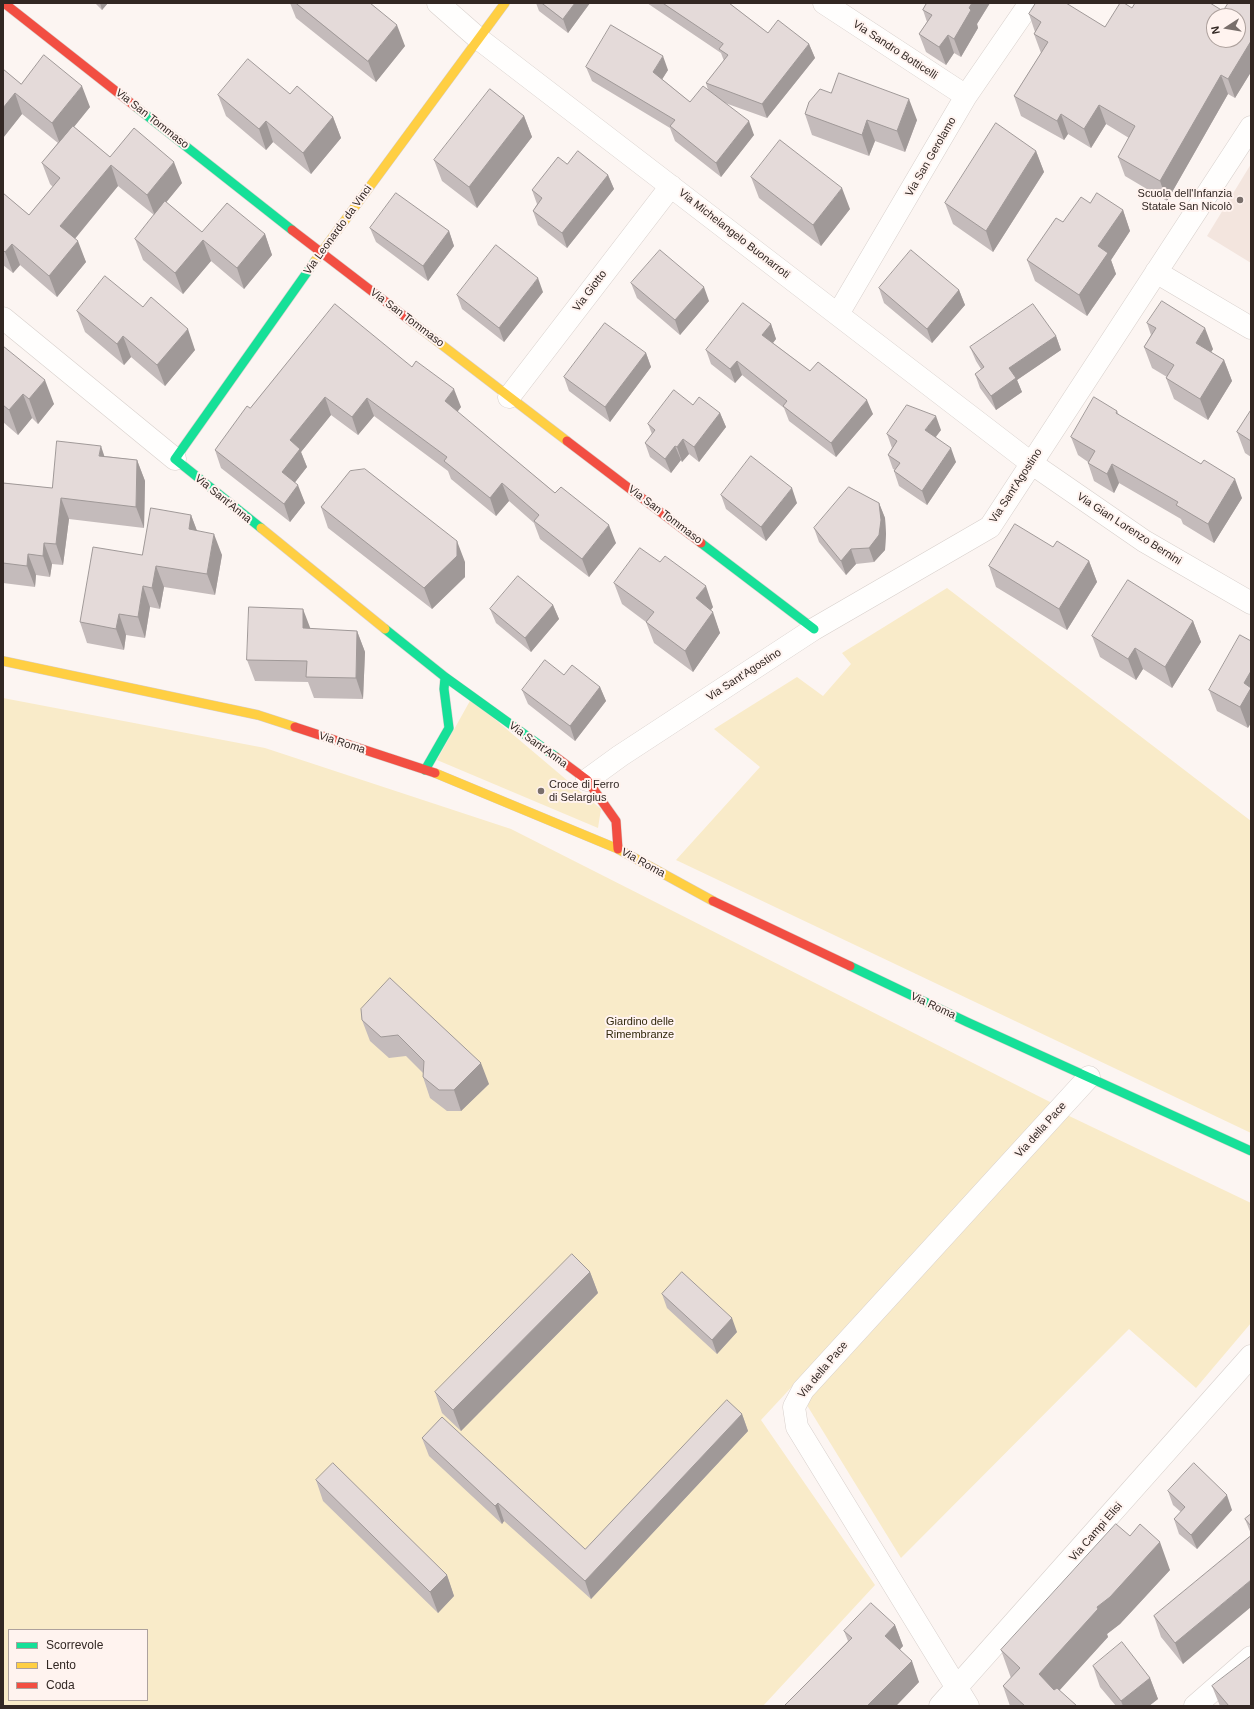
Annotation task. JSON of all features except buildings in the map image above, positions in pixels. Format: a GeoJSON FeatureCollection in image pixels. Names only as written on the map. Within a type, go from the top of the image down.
{"type":"FeatureCollection","features":[{"type":"Feature","properties":{"kind":"street","name":"Via San Tommaso"},"geometry":{"type":"LineString","coordinates":[[4,3],[321,253],[814,629]]}},
{"type":"Feature","properties":{"kind":"street","name":"Via Michelangelo Buonarroti"},"geometry":{"type":"LineString","coordinates":[[438,3],[479,39],[1031,463]]}},
{"type":"Feature","properties":{"kind":"street","name":"Via Leonardo da Vinci"},"geometry":{"type":"LineString","coordinates":[[174,459],[321,253],[505,3]]}},
{"type":"Feature","properties":{"kind":"street","name":"Via Sandro Botticelli"},"geometry":{"type":"LineString","coordinates":[[824,3],[966,96]]}},
{"type":"Feature","properties":{"kind":"street","name":"Via San Gerolamo"},"geometry":{"type":"LineString","coordinates":[[838,314],[966,96],[1030,3]]}},
{"type":"Feature","properties":{"kind":"street","name":"Via Sant'Agostino"},"geometry":{"type":"LineString","coordinates":[[587,780],[626,752],[814,629],[990,527],[1251,127]]}},
{"type":"Feature","properties":{"kind":"street","name":"Via Giotto"},"geometry":{"type":"LineString","coordinates":[[509,397],[671,186]]}},
{"type":"Feature","properties":{"kind":"street"},"geometry":{"type":"LineString","coordinates":[[1156,272],[1251,328]]}},
{"type":"Feature","properties":{"kind":"street","name":"Via Sant'Anna"},"geometry":{"type":"LineString","coordinates":[[3,318],[174,459],[446,677],[587,780],[616,821],[618,849]]}},
{"type":"Feature","properties":{"kind":"street","name":"Via Gian Lorenzo Bernini"},"geometry":{"type":"LineString","coordinates":[[1031,463],[1144,541],[1251,603]]}},
{"type":"Feature","properties":{"kind":"street","name":"Via Roma"},"geometry":{"type":"LineString","coordinates":[[3,661],[258,715],[425,770],[618,849],[718,904],[967,1022],[1251,1152]]}},
{"type":"Feature","properties":{"kind":"street"},"geometry":{"type":"LineString","coordinates":[[425,770],[449,728],[444,689],[446,677]]}},
{"type":"Feature","properties":{"kind":"street","name":"Via della Pace"},"geometry":{"type":"LineString","coordinates":[[962,1698],[798,1427],[794,1407],[803,1390],[1089,1077]]}},
{"type":"Feature","properties":{"kind":"street","name":"Via Campi Elisi"},"geometry":{"type":"LineString","coordinates":[[940,1706],[962,1698],[1251,1356]]}},
{"type":"Feature","properties":{"kind":"street"},"geometry":{"type":"LineString","coordinates":[[1202,1704],[1251,1657]]}},
{"type":"Feature","properties":{"kind":"shaded area","name":"Scuola dell'Infanzia Statale San Nicolò"},"geometry":{"type":"Polygon","coordinates":[[[1251,164],[1251,263],[1207,236],[1251,164]]]}},
{"type":"Feature","properties":{"kind":"green space"},"geometry":{"type":"Polygon","coordinates":[[[947,588],[1251,821],[1251,1133],[676,860],[760,767],[714,729],[797,677],[823,696],[851,664],[842,653],[947,588]]]}},
{"type":"Feature","properties":{"kind":"green space","name":"Giardino delle Rimembranze"},"geometry":{"type":"Polygon","coordinates":[[[3,698],[265,748],[511,829],[1054,1104],[761,1420],[875,1585],[763,1706],[3,1706],[3,698]]]}},
{"type":"Feature","properties":{"kind":"green space"},"geometry":{"type":"Polygon","coordinates":[[[471,699],[601,809],[598,828],[437,760],[471,699]]]}},
{"type":"Feature","properties":{"kind":"green space"},"geometry":{"type":"Polygon","coordinates":[[[1065,1114],[1251,1203],[1251,1323],[1196,1388],[1129,1329],[901,1558],[805,1402],[1065,1114]]]}},
{"type":"Feature","properties":{"kind":"traffic: fast"},"geometry":{"type":"LineString","coordinates":[[136,107],[292,230]]}},
{"type":"Feature","properties":{"kind":"traffic: fast"},"geometry":{"type":"LineString","coordinates":[[261,528],[175,459],[315,261]]}},
{"type":"Feature","properties":{"kind":"traffic: fast"},"geometry":{"type":"LineString","coordinates":[[701,543],[814,629]]}},
{"type":"Feature","properties":{"kind":"traffic: fast"},"geometry":{"type":"LineString","coordinates":[[385,629],[445,677],[556,757]]}},
{"type":"Feature","properties":{"kind":"traffic: fast"},"geometry":{"type":"LineString","coordinates":[[425,770],[449,728],[444,689],[445,677]]}},
{"type":"Feature","properties":{"kind":"traffic: fast"},"geometry":{"type":"LineString","coordinates":[[850,966],[967,1022],[1251,1151]]}},
{"type":"Feature","properties":{"kind":"traffic: slow"},"geometry":{"type":"LineString","coordinates":[[315,261],[505,3]]}},
{"type":"Feature","properties":{"kind":"traffic: slow"},"geometry":{"type":"LineString","coordinates":[[412,322],[567,441]]}},
{"type":"Feature","properties":{"kind":"traffic: slow"},"geometry":{"type":"LineString","coordinates":[[261,528],[385,629]]}},
{"type":"Feature","properties":{"kind":"traffic: slow"},"geometry":{"type":"LineString","coordinates":[[3,661],[258,715],[295,727]]}},
{"type":"Feature","properties":{"kind":"traffic: slow"},"geometry":{"type":"LineString","coordinates":[[435,773],[618,849],[713,901]]}},
{"type":"Feature","properties":{"kind":"traffic: jam"},"geometry":{"type":"LineString","coordinates":[[4,3],[136,107]]}},
{"type":"Feature","properties":{"kind":"traffic: jam"},"geometry":{"type":"LineString","coordinates":[[292,230],[412,322]]}},
{"type":"Feature","properties":{"kind":"traffic: jam"},"geometry":{"type":"LineString","coordinates":[[567,441],[701,543]]}},
{"type":"Feature","properties":{"kind":"traffic: jam"},"geometry":{"type":"LineString","coordinates":[[295,727],[435,773]]}},
{"type":"Feature","properties":{"kind":"traffic: jam"},"geometry":{"type":"LineString","coordinates":[[556,757],[587,780],[616,821],[618,849]]}},
{"type":"Feature","properties":{"kind":"traffic: jam"},"geometry":{"type":"LineString","coordinates":[[713,901],[850,966]]}},
{"type":"Feature","properties":{"kind":"place","name":"Scuola dell'Infanzia Statale San Nicolò"},"geometry":{"type":"Point","coordinates":[1240,200]}},
{"type":"Feature","properties":{"kind":"place","name":"Croce di Ferro di Selargius"},"geometry":{"type":"Point","coordinates":[541,791]}}]}
